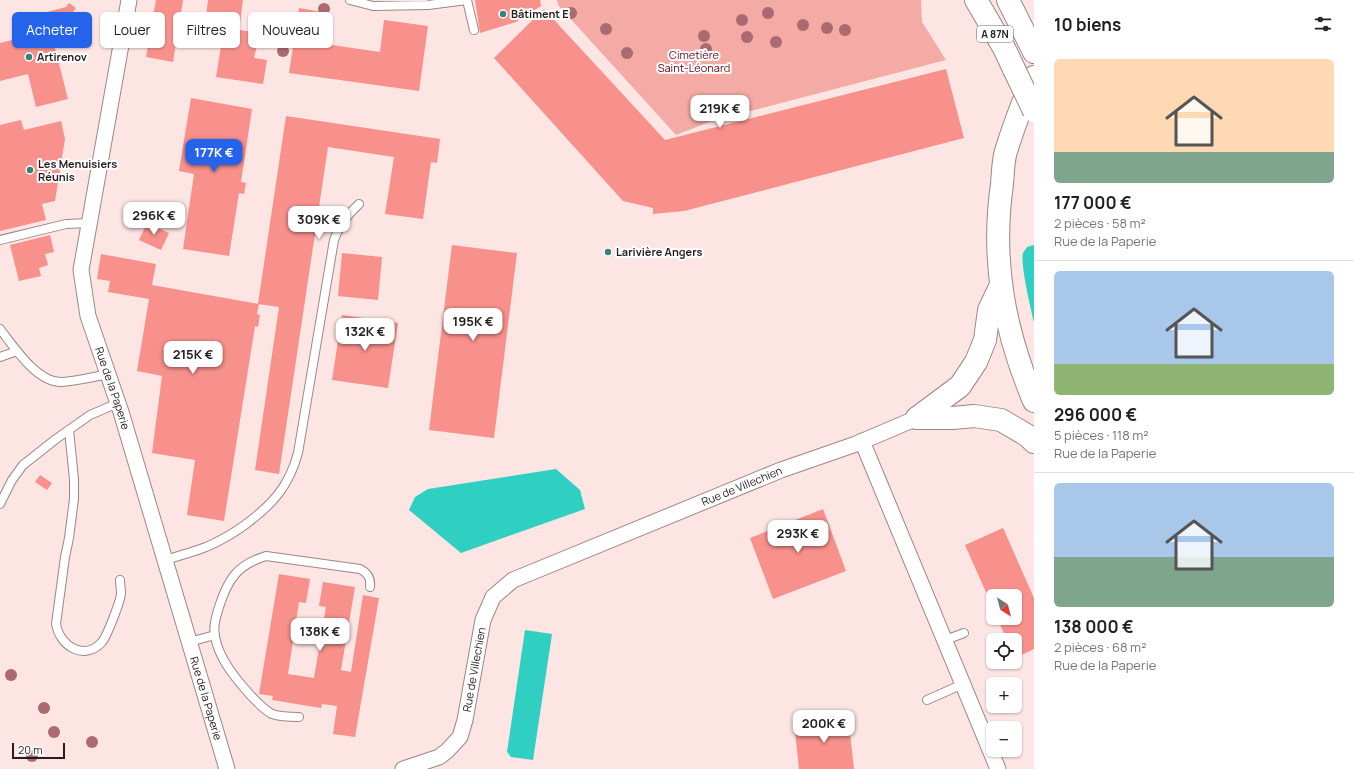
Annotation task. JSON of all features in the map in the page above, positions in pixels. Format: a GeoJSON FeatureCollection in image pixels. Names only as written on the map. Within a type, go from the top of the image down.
{"type":"FeatureCollection","features":[{"type":"Feature","properties":{"kind":"highway","name":"A 87N"},"geometry":{"type":"LineString","coordinates":[[976,0],[1004,48],[1034,111]]}},
{"type":"Feature","properties":{"kind":"highway","name":"A 87N"},"geometry":{"type":"LineString","coordinates":[[1008,0],[1031,46]]}},
{"type":"Feature","properties":{"kind":"highway"},"geometry":{"type":"LineString","coordinates":[[1034,77],[1023,102],[1006,152],[999,204],[997,246],[1006,318],[1015,352],[1034,401]]}},
{"type":"Feature","properties":{"kind":"highway"},"geometry":{"type":"LineString","coordinates":[[916,418],[960,386],[976,362],[985,340],[989,310],[1001,286]]}},
{"type":"Feature","properties":{"kind":"highway"},"geometry":{"type":"LineString","coordinates":[[916,418],[953,418],[974,416],[1001,420],[1028,436],[1034,442]]}},
{"type":"Feature","properties":{"kind":"street","name":"Rue de la Paperie"},"geometry":{"type":"LineString","coordinates":[[130,0],[81,270],[88,316],[118,403],[227,769]]}},
{"type":"Feature","properties":{"kind":"street","name":"Rue de Villechien"},"geometry":{"type":"LineString","coordinates":[[403,769],[439,758],[447,752],[460,737],[465,720],[483,620],[493,597],[513,580],[781,470],[862,441],[916,418]]}},
{"type":"Feature","properties":{"kind":"street"},"geometry":{"type":"LineString","coordinates":[[862,441],[998,769]]}},
{"type":"Feature","properties":{"kind":"lane"},"geometry":{"type":"LineString","coordinates":[[350,0],[373,6],[428,5],[468,0],[474,30]]}},
{"type":"Feature","properties":{"kind":"lane"},"geometry":{"type":"LineString","coordinates":[[165,560],[207,547],[239,529],[263,512],[275,500],[290,476],[301,438],[334,240],[342,223],[349,213],[359,204]]}},
{"type":"Feature","properties":{"kind":"lane"},"geometry":{"type":"LineString","coordinates":[[0,240],[66,224],[90,223]]}},
{"type":"Feature","properties":{"kind":"lane"},"geometry":{"type":"LineString","coordinates":[[0,329],[17,351],[35,370],[48,379],[61,382],[108,374]]}},
{"type":"Feature","properties":{"kind":"lane"},"geometry":{"type":"LineString","coordinates":[[0,357],[17,351]]}},
{"type":"Feature","properties":{"kind":"lane"},"geometry":{"type":"LineString","coordinates":[[0,504],[12,480],[23,465],[90,415],[118,403]]}},
{"type":"Feature","properties":{"kind":"lane"},"geometry":{"type":"LineString","coordinates":[[69,430],[74,479],[74,500],[56,624],[57,632],[65,644],[78,650],[87,650],[94,648],[101,643],[106,636],[121,594],[120,580]]}},
{"type":"Feature","properties":{"kind":"lane"},"geometry":{"type":"LineString","coordinates":[[299,717],[272,714],[259,705],[238,681],[226,664],[219,649],[215,635],[215,622],[224,589],[230,579],[247,564],[266,556],[360,569],[369,576],[370,587]]}},
{"type":"Feature","properties":{"kind":"lane"},"geometry":{"type":"LineString","coordinates":[[945,640],[964,633]]}},
{"type":"Feature","properties":{"kind":"lane"},"geometry":{"type":"LineString","coordinates":[[189,642],[215,635]]}},
{"type":"Feature","properties":{"kind":"lane"},"geometry":{"type":"LineString","coordinates":[[927,700],[963,684]]}},
{"type":"Feature","properties":{"kind":"green space","name":"Cimetière Saint-Léonard"},"geometry":{"type":"Polygon","coordinates":[[[557,0],[921,0],[922,22],[946,60],[712,121],[676,135],[558,5],[557,0]]]}},
{"type":"Feature","properties":{"kind":"water"},"geometry":{"type":"Polygon","coordinates":[[[1033,245],[1034,322],[1026,287],[1022,258],[1027,247],[1033,245]]]}},
{"type":"Feature","properties":{"kind":"water"},"geometry":{"type":"Polygon","coordinates":[[[556,469],[580,490],[585,509],[461,553],[409,510],[415,497],[428,489],[556,469]]]}},
{"type":"Feature","properties":{"kind":"water"},"geometry":{"type":"Polygon","coordinates":[[[525,630],[552,634],[533,760],[511,757],[507,752],[525,630]]]}},
{"type":"Feature","properties":{"kind":"building"},"geometry":{"type":"Polygon","coordinates":[[[156,0],[183,0],[181,12],[173,12],[173,48],[175,48],[173,62],[146,57],[148,48],[165,48],[165,12],[154,12],[156,0]]]}},
{"type":"Feature","properties":{"kind":"building"},"geometry":{"type":"Polygon","coordinates":[[[208,0],[243,0],[240,22],[240,12],[207,12],[208,0]]]}},
{"type":"Feature","properties":{"kind":"building","name":"Bâtiment E"},"geometry":{"type":"Polygon","coordinates":[[[475,0],[540,0],[541,6],[516,22],[480,33],[475,0]]]}},
{"type":"Feature","properties":{"kind":"building","name":"Artirenov"},"geometry":{"type":"Polygon","coordinates":[[[69,3],[76,8],[73,12],[47,12],[66,7],[69,3]]]}},
{"type":"Feature","properties":{"kind":"building"},"geometry":{"type":"Polygon","coordinates":[[[299,8],[323,12],[298,12],[299,8]]]}},
{"type":"Feature","properties":{"kind":"building"},"geometry":{"type":"Polygon","coordinates":[[[544,9],[665,140],[946,69],[964,138],[684,211],[653,214],[653,208],[623,201],[494,58],[544,9]]]}},
{"type":"Feature","properties":{"kind":"building"},"geometry":{"type":"Polygon","coordinates":[[[384,20],[428,26],[419,91],[289,73],[293,48],[333,48],[333,45],[380,52],[384,20]]]}},
{"type":"Feature","properties":{"kind":"building"},"geometry":{"type":"Polygon","coordinates":[[[240,30],[248,31],[248,48],[256,48],[254,58],[267,60],[263,84],[216,77],[221,48],[240,48],[240,30]]]}},
{"type":"Feature","properties":{"kind":"building","name":"Artirenov"},"geometry":{"type":"Polygon","coordinates":[[[12,40],[12,48],[55,48],[68,99],[36,107],[28,74],[0,81],[0,43],[12,40]]]}},
{"type":"Feature","properties":{"kind":"building"},"geometry":{"type":"Polygon","coordinates":[[[191,98],[252,109],[241,182],[246,183],[244,194],[239,193],[229,256],[183,249],[194,174],[179,171],[191,98]]]}},
{"type":"Feature","properties":{"kind":"building"},"geometry":{"type":"Polygon","coordinates":[[[286,116],[440,139],[437,163],[431,162],[423,219],[385,214],[394,157],[328,147],[279,474],[255,470],[279,307],[258,304],[286,116]]]}},
{"type":"Feature","properties":{"kind":"building","name":"Les Menuisiers Réunis"},"geometry":{"type":"Polygon","coordinates":[[[21,120],[24,130],[61,121],[65,139],[55,201],[42,204],[46,220],[0,231],[0,125],[21,120]]]}},
{"type":"Feature","properties":{"kind":"building"},"geometry":{"type":"Polygon","coordinates":[[[147,223],[169,233],[161,250],[139,240],[147,223]]]}},
{"type":"Feature","properties":{"kind":"building"},"geometry":{"type":"Polygon","coordinates":[[[50,235],[54,252],[45,254],[48,265],[39,268],[41,276],[19,281],[10,245],[50,235]]]}},
{"type":"Feature","properties":{"kind":"building"},"geometry":{"type":"Polygon","coordinates":[[[452,245],[517,253],[494,438],[429,430],[452,245]]]}},
{"type":"Feature","properties":{"kind":"building"},"geometry":{"type":"Polygon","coordinates":[[[342,253],[382,257],[378,300],[338,296],[342,253]]]}},
{"type":"Feature","properties":{"kind":"building"},"geometry":{"type":"Polygon","coordinates":[[[101,254],[156,264],[152,285],[259,304],[257,314],[260,315],[258,327],[255,326],[224,521],[187,515],[195,460],[152,453],[162,376],[137,371],[149,299],[108,292],[110,281],[97,279],[101,254]]]}},
{"type":"Feature","properties":{"kind":"building"},"geometry":{"type":"Polygon","coordinates":[[[342,315],[398,323],[388,388],[332,380],[342,315]]]}},
{"type":"Feature","properties":{"kind":"building"},"geometry":{"type":"Polygon","coordinates":[[[40,475],[52,483],[47,490],[35,482],[40,475]]]}},
{"type":"Feature","properties":{"kind":"building"},"geometry":{"type":"Polygon","coordinates":[[[823,509],[846,571],[773,599],[750,538],[823,509]]]}},
{"type":"Feature","properties":{"kind":"building"},"geometry":{"type":"Polygon","coordinates":[[[1003,528],[1034,598],[1034,649],[1022,655],[1022,633],[1004,633],[1000,625],[1022,625],[1022,589],[986,589],[986,592],[965,545],[1003,528]]]}},
{"type":"Feature","properties":{"kind":"building"},"geometry":{"type":"Polygon","coordinates":[[[279,574],[310,579],[306,603],[299,602],[288,674],[314,678],[326,607],[319,606],[323,582],[355,587],[341,670],[351,672],[363,595],[379,598],[355,737],[333,734],[337,706],[322,704],[321,708],[272,700],[273,696],[259,694],[279,574]]]}},
{"type":"Feature","properties":{"kind":"building"},"geometry":{"type":"Polygon","coordinates":[[[848,715],[854,769],[799,769],[794,722],[848,715]]]}},
{"type":"Feature","properties":{"kind":"place","name":"Bâtiment E"},"geometry":{"type":"Point","coordinates":[503,14]}},
{"type":"Feature","properties":{"kind":"place","name":"Artirenov"},"geometry":{"type":"Point","coordinates":[29,57]}},
{"type":"Feature","properties":{"kind":"place","name":"Les Menuisiers Réunis"},"geometry":{"type":"Point","coordinates":[30,170]}},
{"type":"Feature","properties":{"kind":"place","name":"Larivière Angers"},"geometry":{"type":"Point","coordinates":[608,252]}}]}
